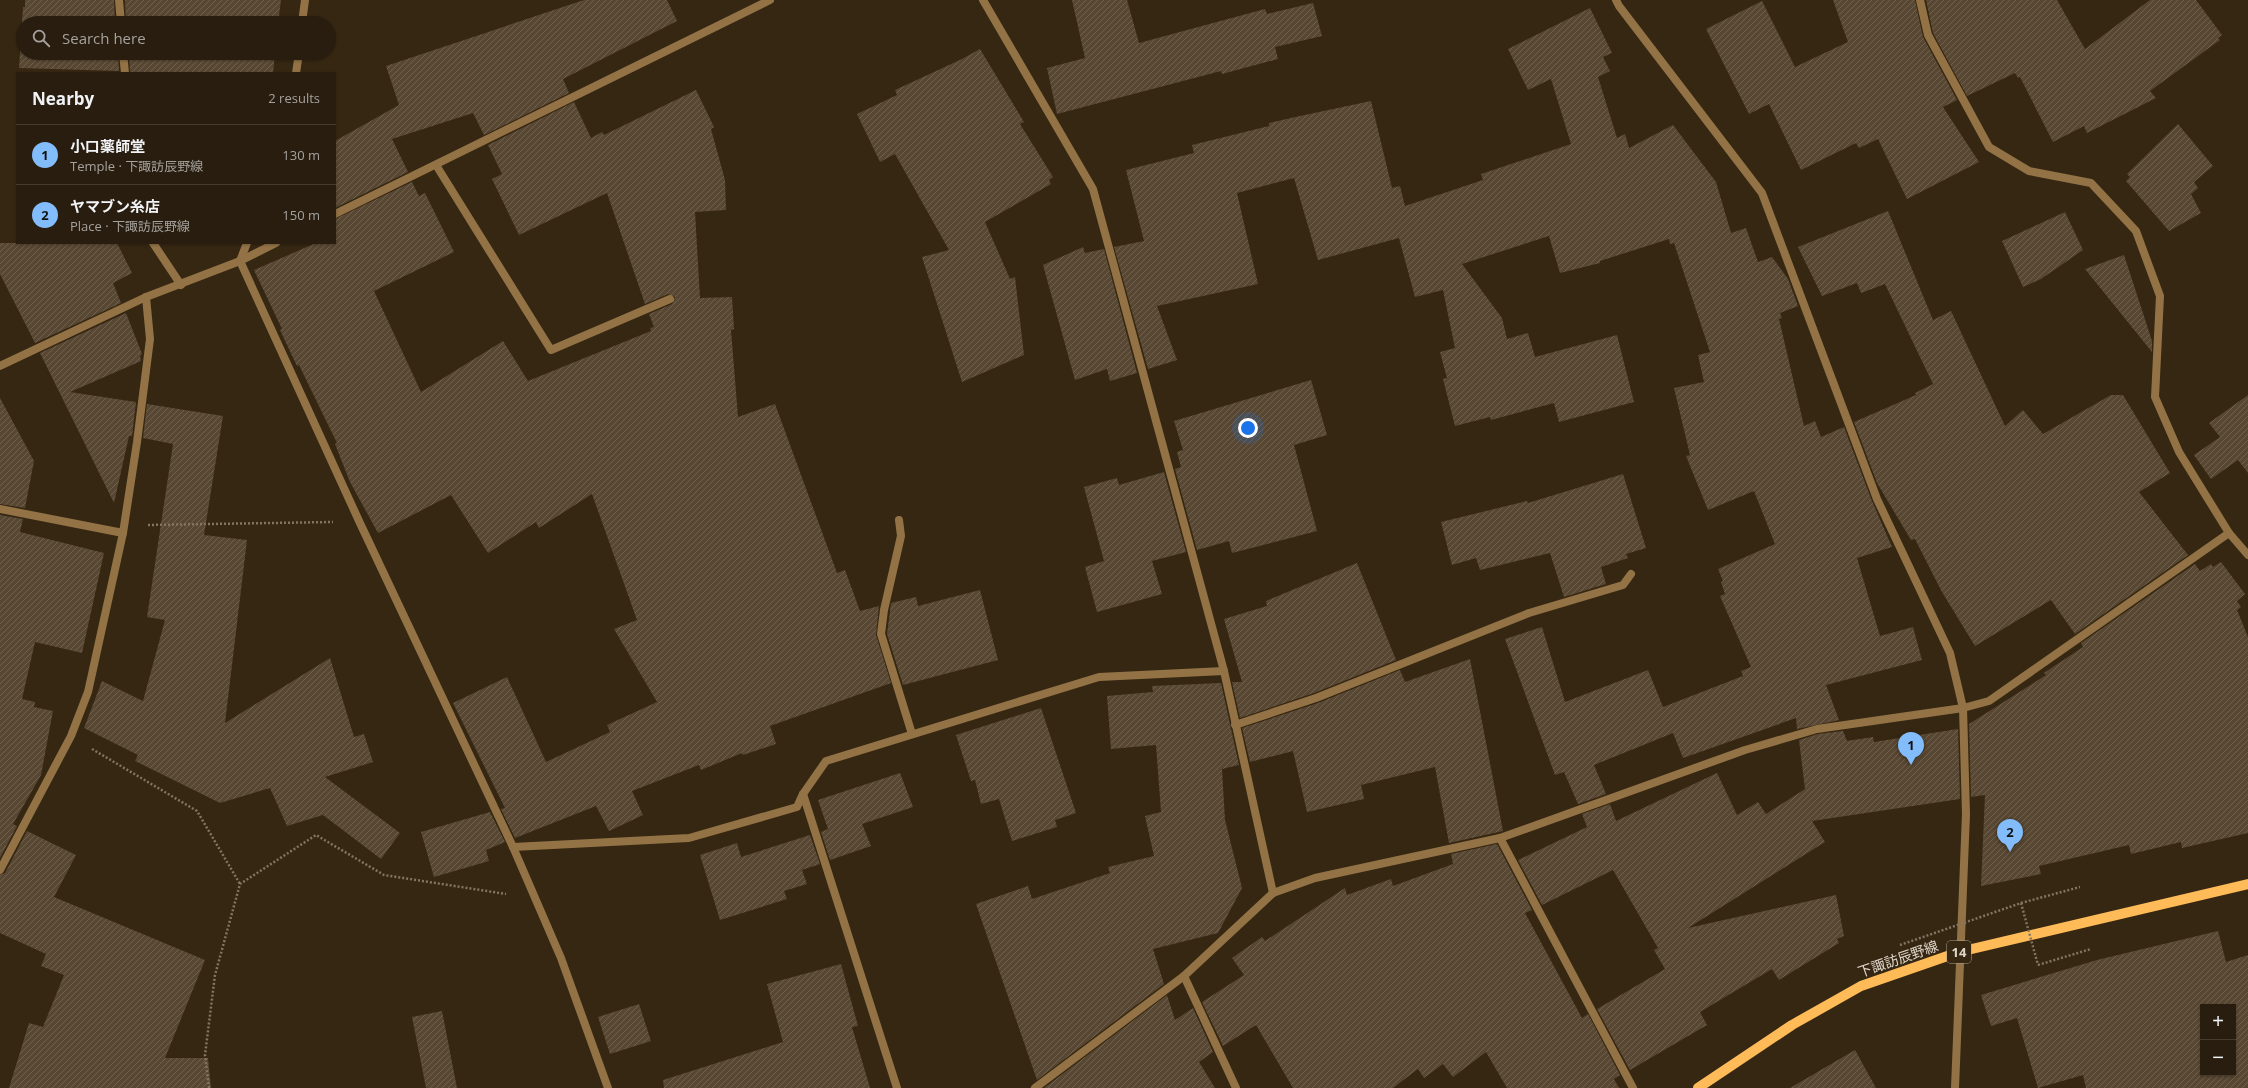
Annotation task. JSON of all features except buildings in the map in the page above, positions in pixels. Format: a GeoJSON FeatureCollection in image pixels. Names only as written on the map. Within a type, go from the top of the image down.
{"type":"FeatureCollection","features":[{"type":"Feature","properties":{"kind":"main road","name":"下諏訪辰野線"},"geometry":{"type":"LineString","coordinates":[[1698,1088],[1792,1025],[1861,986],[1959,952],[2248,884]]}},
{"type":"Feature","properties":{"kind":"street"},"geometry":{"type":"LineString","coordinates":[[119,0],[120,16]]}},
{"type":"Feature","properties":{"kind":"street"},"geometry":{"type":"LineString","coordinates":[[303,16],[305,0]]}},
{"type":"Feature","properties":{"kind":"street"},"geometry":{"type":"LineString","coordinates":[[336,214],[770,0]]}},
{"type":"Feature","properties":{"kind":"street"},"geometry":{"type":"LineString","coordinates":[[983,0],[1093,189],[1224,671],[1273,893]]}},
{"type":"Feature","properties":{"kind":"street"},"geometry":{"type":"LineString","coordinates":[[1616,0],[1619,6],[1762,193],[1877,499],[1950,653],[1963,708],[1966,814],[1959,952],[1955,1088]]}},
{"type":"Feature","properties":{"kind":"street"},"geometry":{"type":"LineString","coordinates":[[1920,0],[1928,35],[1990,147],[2029,171],[2090,183],[2136,230],[2160,296],[2155,397],[2179,452],[2228,532],[2248,554]]}},
{"type":"Feature","properties":{"kind":"street"},"geometry":{"type":"LineString","coordinates":[[124,60],[125,72]]}},
{"type":"Feature","properties":{"kind":"street"},"geometry":{"type":"LineString","coordinates":[[296,72],[298,60]]}},
{"type":"Feature","properties":{"kind":"street"},"geometry":{"type":"LineString","coordinates":[[436,165],[551,350],[670,299]]}},
{"type":"Feature","properties":{"kind":"street"},"geometry":{"type":"LineString","coordinates":[[154,244],[181,285]]}},
{"type":"Feature","properties":{"kind":"street"},"geometry":{"type":"LineString","coordinates":[[247,244],[240,261],[359,521],[513,847],[561,958],[608,1088]]}},
{"type":"Feature","properties":{"kind":"street"},"geometry":{"type":"LineString","coordinates":[[0,366],[146,298],[240,261],[274,244]]}},
{"type":"Feature","properties":{"kind":"street"},"geometry":{"type":"LineString","coordinates":[[0,870],[71,736],[88,692],[123,529],[150,339],[146,298]]}},
{"type":"Feature","properties":{"kind":"street"},"geometry":{"type":"LineString","coordinates":[[0,509],[123,529]]}},
{"type":"Feature","properties":{"kind":"street"},"geometry":{"type":"LineString","coordinates":[[899,520],[901,536],[884,610],[881,634],[912,734]]}},
{"type":"Feature","properties":{"kind":"street"},"geometry":{"type":"LineString","coordinates":[[1034,1088],[1184,976],[1273,893],[1315,878],[1500,838],[1745,750],[1810,731],[1963,708],[1990,701],[2228,532]]}},
{"type":"Feature","properties":{"kind":"street"},"geometry":{"type":"LineString","coordinates":[[1235,725],[1316,698],[1529,613],[1623,585],[1631,574]]}},
{"type":"Feature","properties":{"kind":"street"},"geometry":{"type":"LineString","coordinates":[[513,847],[688,838],[797,807],[803,794],[826,761],[912,734],[1099,677],[1224,671]]}},
{"type":"Feature","properties":{"kind":"street"},"geometry":{"type":"LineString","coordinates":[[803,794],[897,1088]]}},
{"type":"Feature","properties":{"kind":"street"},"geometry":{"type":"LineString","coordinates":[[1500,838],[1633,1088]]}},
{"type":"Feature","properties":{"kind":"street"},"geometry":{"type":"LineString","coordinates":[[1184,976],[1236,1088]]}},
{"type":"Feature","properties":{"kind":"path"},"geometry":{"type":"LineString","coordinates":[[123,529],[359,521]]}},
{"type":"Feature","properties":{"kind":"path"},"geometry":{"type":"LineString","coordinates":[[71,736],[197,811],[240,884]]}},
{"type":"Feature","properties":{"kind":"path"},"geometry":{"type":"LineString","coordinates":[[209,1088],[205,1055],[215,976],[240,884],[316,835],[384,875],[509,894]]}},
{"type":"Feature","properties":{"kind":"path"},"geometry":{"type":"LineString","coordinates":[[1900,945],[2021,903],[2080,887]]}},
{"type":"Feature","properties":{"kind":"path"},"geometry":{"type":"LineString","coordinates":[[2021,903],[2038,965],[2095,948]]}},
{"type":"Feature","properties":{"kind":"place","name":"小口薬師堂"},"geometry":{"type":"Point","coordinates":[1911,765]}},
{"type":"Feature","properties":{"kind":"place","name":"ヤマブン糸店"},"geometry":{"type":"Point","coordinates":[2010,852]}}]}
